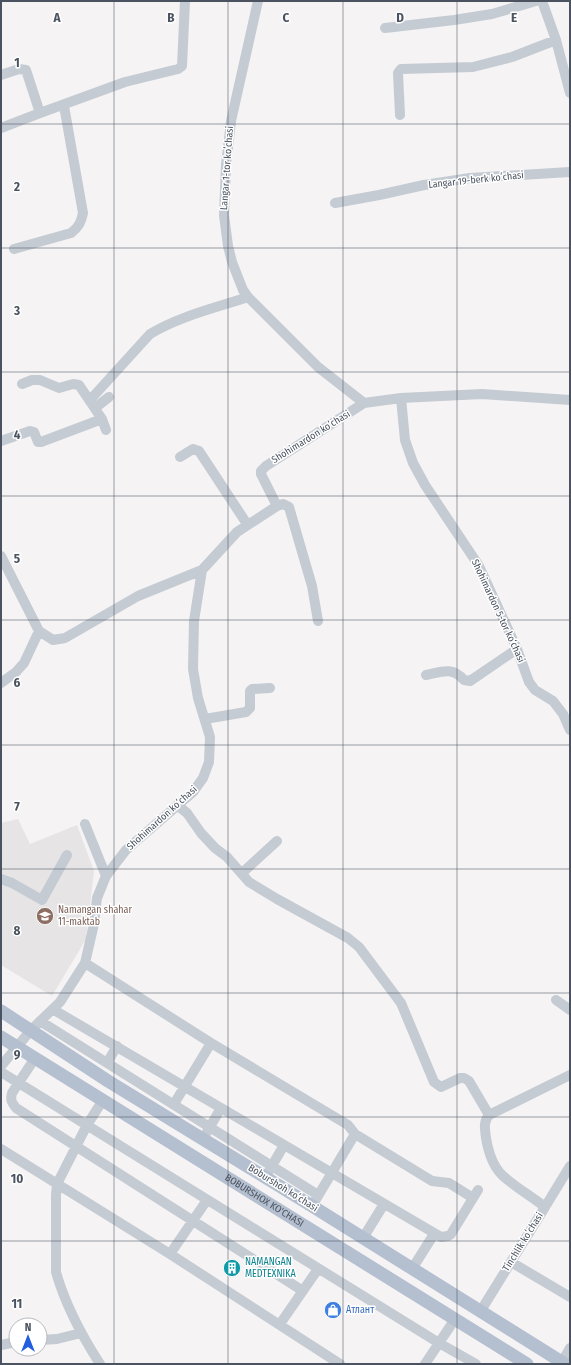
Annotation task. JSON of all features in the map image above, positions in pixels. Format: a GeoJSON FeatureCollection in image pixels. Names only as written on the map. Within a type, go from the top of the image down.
{"type":"FeatureCollection","features":[{"type":"Feature","properties":{"kind":"main road","name":"Boburshoh koʻchasi"},"geometry":{"type":"LineString","coordinates":[[1,1011],[36,1025],[108,1081],[265,1177],[315,1200],[363,1238],[563,1363]]}},
{"type":"Feature","properties":{"kind":"main road","name":"BOBURSHOX KO'CHASI"},"geometry":{"type":"LineString","coordinates":[[1,1037],[527,1364]]}},
{"type":"Feature","properties":{"kind":"street"},"geometry":{"type":"LineString","coordinates":[[1,128],[40,113],[64,106],[125,82],[181,68],[185,1]]}},
{"type":"Feature","properties":{"kind":"street","name":"Langar 1-tor koʻchasi"},"geometry":{"type":"LineString","coordinates":[[258,1],[231,121],[226,165],[224,215],[228,246],[232,262],[243,290],[248,297],[318,367],[364,403]]}},
{"type":"Feature","properties":{"kind":"street"},"geometry":{"type":"LineString","coordinates":[[385,28],[492,14],[536,1]]}},
{"type":"Feature","properties":{"kind":"street"},"geometry":{"type":"LineString","coordinates":[[542,1],[556,40],[570,93]]}},
{"type":"Feature","properties":{"kind":"street"},"geometry":{"type":"LineString","coordinates":[[400,114],[398,73],[401,68],[474,67],[512,57],[556,40]]}},
{"type":"Feature","properties":{"kind":"street"},"geometry":{"type":"LineString","coordinates":[[1,75],[19,70],[26,70],[40,113]]}},
{"type":"Feature","properties":{"kind":"street"},"geometry":{"type":"LineString","coordinates":[[14,250],[71,233],[79,228],[82,220],[83,213],[64,106]]}},
{"type":"Feature","properties":{"kind":"street","name":"Langar 19-berk koʻchasi"},"geometry":{"type":"LineString","coordinates":[[335,204],[379,196],[424,184],[470,178],[570,172]]}},
{"type":"Feature","properties":{"kind":"street"},"geometry":{"type":"LineString","coordinates":[[93,404],[150,334],[176,321],[248,297]]}},
{"type":"Feature","properties":{"kind":"street"},"geometry":{"type":"LineString","coordinates":[[22,384],[32,380],[40,380],[59,388],[76,384],[81,387],[93,404],[102,419],[106,430]]}},
{"type":"Feature","properties":{"kind":"street","name":"Shohimardon koʻchasi"},"geometry":{"type":"LineString","coordinates":[[277,506],[261,474],[261,471],[266,466],[364,403],[400,398],[482,394],[570,400]]}},
{"type":"Feature","properties":{"kind":"street"},"geometry":{"type":"LineString","coordinates":[[93,404],[109,397]]}},
{"type":"Feature","properties":{"kind":"street","name":"Shohimardon 5-tor koʻchasi"},"geometry":{"type":"LineString","coordinates":[[400,398],[405,440],[413,463],[432,496],[479,566],[517,649],[529,682],[535,690],[553,701],[563,714],[570,730]]}},
{"type":"Feature","properties":{"kind":"street"},"geometry":{"type":"LineString","coordinates":[[1,441],[30,431],[34,432],[38,442],[41,442],[102,419]]}},
{"type":"Feature","properties":{"kind":"street"},"geometry":{"type":"LineString","coordinates":[[180,457],[193,449],[199,451],[247,524]]}},
{"type":"Feature","properties":{"kind":"street"},"geometry":{"type":"LineString","coordinates":[[1,556],[40,631],[53,640],[65,638],[138,596],[202,570],[237,532],[247,524],[283,504],[289,507],[312,586],[318,621]]}},
{"type":"Feature","properties":{"kind":"street","name":"Shohimardon koʻchasi"},"geometry":{"type":"LineString","coordinates":[[17,1047],[36,1025],[54,1010],[85,963],[94,924],[97,898],[106,876],[126,850],[193,792],[203,778],[209,762],[210,737],[198,698],[193,669],[194,621],[202,570]]}},
{"type":"Feature","properties":{"kind":"street"},"geometry":{"type":"LineString","coordinates":[[1,683],[16,672],[24,663],[40,631]]}},
{"type":"Feature","properties":{"kind":"street"},"geometry":{"type":"LineString","coordinates":[[426,674],[453,671],[459,674],[464,680],[470,681],[517,649]]}},
{"type":"Feature","properties":{"kind":"street"},"geometry":{"type":"LineString","coordinates":[[205,719],[246,712],[250,708],[250,691],[252,689],[270,688]]}},
{"type":"Feature","properties":{"kind":"street"},"geometry":{"type":"LineString","coordinates":[[177,805],[187,813],[201,833],[215,848],[227,857],[249,882],[342,934],[359,947],[401,1003],[434,1082],[438,1086],[441,1087],[460,1078],[464,1078],[469,1081],[489,1115],[570,1075]]}},
{"type":"Feature","properties":{"kind":"street"},"geometry":{"type":"LineString","coordinates":[[85,824],[106,876]]}},
{"type":"Feature","properties":{"kind":"street"},"geometry":{"type":"LineString","coordinates":[[242,873],[277,841]]}},
{"type":"Feature","properties":{"kind":"street"},"geometry":{"type":"LineString","coordinates":[[1,879],[12,883],[42,900],[67,855]]}},
{"type":"Feature","properties":{"kind":"street"},"geometry":{"type":"LineString","coordinates":[[54,1010],[434,1234],[441,1237],[451,1234],[476,1194],[449,1183],[432,1181],[355,1134],[348,1125],[211,1043],[85,963]]}},
{"type":"Feature","properties":{"kind":"street"},"geometry":{"type":"LineString","coordinates":[[556,1000],[570,1010]]}},
{"type":"Feature","properties":{"kind":"street"},"geometry":{"type":"LineString","coordinates":[[36,1025],[107,1063],[174,1104],[272,1166],[315,1200],[355,1134]]}},
{"type":"Feature","properties":{"kind":"street"},"geometry":{"type":"LineString","coordinates":[[174,1104],[211,1043]]}},
{"type":"Feature","properties":{"kind":"street"},"geometry":{"type":"LineString","coordinates":[[107,1063],[117,1046]]}},
{"type":"Feature","properties":{"kind":"street"},"geometry":{"type":"LineString","coordinates":[[1,1066],[17,1047]]}},
{"type":"Feature","properties":{"kind":"street"},"geometry":{"type":"LineString","coordinates":[[35,1058],[12,1093],[12,1103],[16,1108],[303,1291]]}},
{"type":"Feature","properties":{"kind":"street"},"geometry":{"type":"LineString","coordinates":[[1,1072],[439,1344],[476,1364]]}},
{"type":"Feature","properties":{"kind":"street"},"geometry":{"type":"LineString","coordinates":[[100,1364],[85,1341],[59,1284],[56,1272],[56,1195],[57,1184],[87,1125],[103,1100]]}},
{"type":"Feature","properties":{"kind":"street"},"geometry":{"type":"LineString","coordinates":[[203,1139],[221,1108]]}},
{"type":"Feature","properties":{"kind":"street","name":"Tinchlik koʻchasi"},"geometry":{"type":"LineString","coordinates":[[480,1312],[545,1207],[502,1174],[496,1166],[488,1146],[484,1129],[485,1120],[489,1115]]}},
{"type":"Feature","properties":{"kind":"street"},"geometry":{"type":"LineString","coordinates":[[265,1177],[284,1145]]}},
{"type":"Feature","properties":{"kind":"street"},"geometry":{"type":"LineString","coordinates":[[1,1150],[170,1254],[340,1364]]}},
{"type":"Feature","properties":{"kind":"street"},"geometry":{"type":"LineString","coordinates":[[545,1207],[570,1166]]}},
{"type":"Feature","properties":{"kind":"street"},"geometry":{"type":"LineString","coordinates":[[170,1254],[207,1200]]}},
{"type":"Feature","properties":{"kind":"street"},"geometry":{"type":"LineString","coordinates":[[363,1238],[384,1204]]}},
{"type":"Feature","properties":{"kind":"street"},"geometry":{"type":"LineString","coordinates":[[412,1269],[434,1234]]}},
{"type":"Feature","properties":{"kind":"street"},"geometry":{"type":"LineString","coordinates":[[511,1262],[569,1295]]}},
{"type":"Feature","properties":{"kind":"street"},"geometry":{"type":"LineString","coordinates":[[280,1324],[318,1269]]}},
{"type":"Feature","properties":{"kind":"street"},"geometry":{"type":"LineString","coordinates":[[425,1364],[455,1319]]}},
{"type":"Feature","properties":{"kind":"street"},"geometry":{"type":"LineString","coordinates":[[48,1340],[57,1339],[81,1332]]}},
{"type":"Feature","properties":{"kind":"street"},"geometry":{"type":"LineString","coordinates":[[563,1363],[570,1348]]}},
{"type":"Feature","properties":{"kind":"shaded area","name":"Namangan shahar 11-maktab"},"geometry":{"type":"Polygon","coordinates":[[[18,819],[30,844],[77,825],[94,871],[86,939],[52,996],[1,965],[1,823],[18,819]]]}},
{"type":"Feature","properties":{"kind":"place","name":"Namangan shahar 11-maktab"},"geometry":{"type":"Point","coordinates":[45,916]}},
{"type":"Feature","properties":{"kind":"place","name":"NAMANGAN MEDTEXNIKA"},"geometry":{"type":"Point","coordinates":[232,1268]}},
{"type":"Feature","properties":{"kind":"place","name":"Атлант"},"geometry":{"type":"Point","coordinates":[333,1310]}}]}
